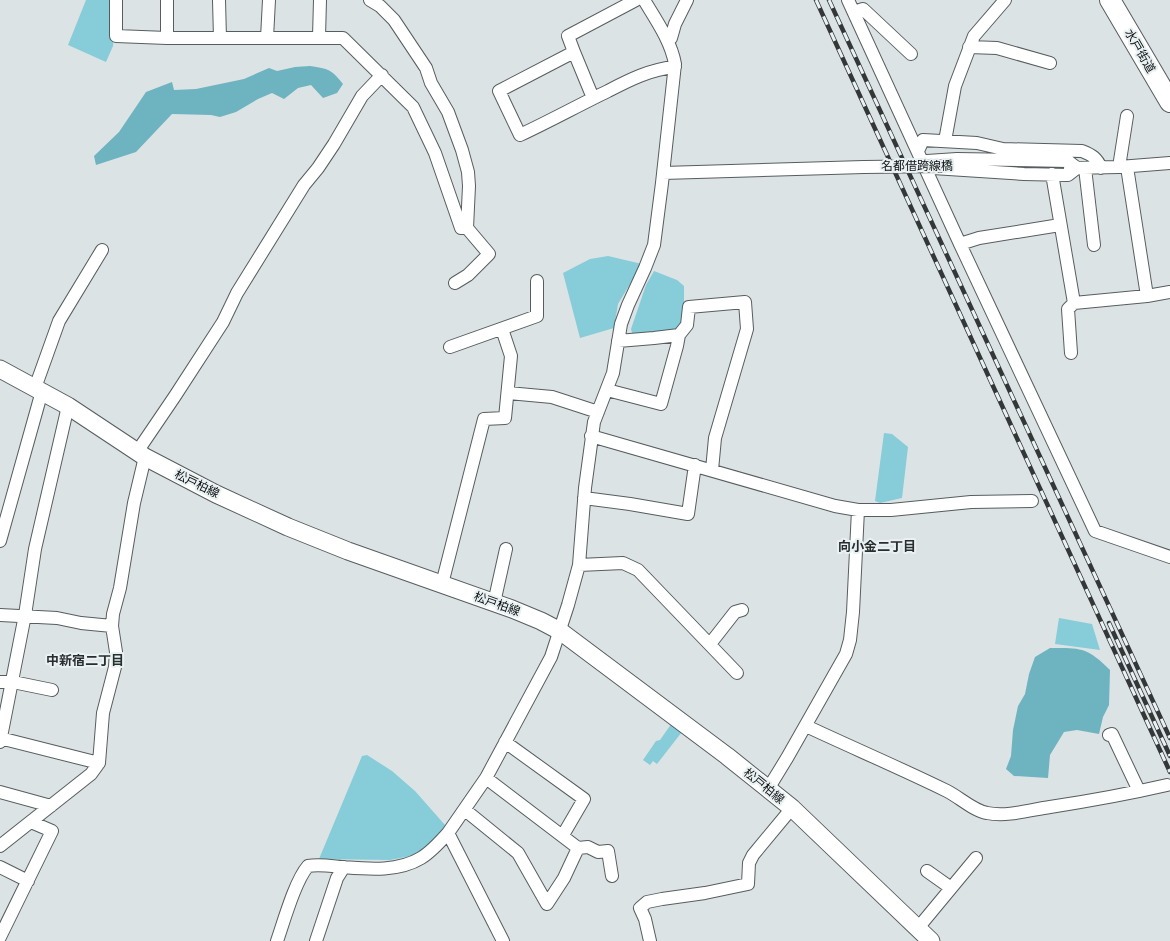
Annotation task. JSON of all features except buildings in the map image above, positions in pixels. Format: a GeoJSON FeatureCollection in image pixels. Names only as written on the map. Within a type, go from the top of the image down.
{"type":"FeatureCollection","features":[{"type":"Feature","properties":{"kind":"highway","name":"水戸街道"},"geometry":{"type":"LineString","coordinates":[[1110,0],[1170,102]]}},
{"type":"Feature","properties":{"kind":"main road","name":"松戸柏線"},"geometry":{"type":"LineString","coordinates":[[0,369],[68,406],[141,455],[186,479],[288,528],[348,551],[494,602],[541,621],[560,631],[727,756],[792,808],[930,941]]}},
{"type":"Feature","properties":{"kind":"street"},"geometry":{"type":"LineString","coordinates":[[116,0],[116,36],[167,38],[343,38],[413,107],[434,153],[460,228],[467,228]]}},
{"type":"Feature","properties":{"kind":"street"},"geometry":{"type":"LineString","coordinates":[[167,0],[167,38]]}},
{"type":"Feature","properties":{"kind":"street"},"geometry":{"type":"LineString","coordinates":[[219,0],[220,38]]}},
{"type":"Feature","properties":{"kind":"street"},"geometry":{"type":"LineString","coordinates":[[267,38],[269,0]]}},
{"type":"Feature","properties":{"kind":"street"},"geometry":{"type":"LineString","coordinates":[[319,37],[320,0]]}},
{"type":"Feature","properties":{"kind":"street"},"geometry":{"type":"LineString","coordinates":[[370,0],[380,6],[394,20],[426,68],[431,84],[448,112],[460,144],[468,172],[469,186],[467,228],[489,254],[468,275],[455,283]]}},
{"type":"Feature","properties":{"kind":"street"},"geometry":{"type":"LineString","coordinates":[[593,98],[568,36],[636,0]]}},
{"type":"Feature","properties":{"kind":"street"},"geometry":{"type":"LineString","coordinates":[[278,941],[288,908],[303,872],[308,866],[312,865],[364,869],[389,868],[406,865],[420,859],[433,849],[448,833],[486,778],[551,656],[560,631],[579,565],[584,498],[594,422],[613,373],[621,324],[625,311],[646,268],[654,245],[675,67],[673,54],[668,42],[644,0]]}},
{"type":"Feature","properties":{"kind":"street"},"geometry":{"type":"LineString","coordinates":[[668,42],[687,0]]}},
{"type":"Feature","properties":{"kind":"street"},"geometry":{"type":"LineString","coordinates":[[848,0],[960,244],[1095,531],[1170,557]]}},
{"type":"Feature","properties":{"kind":"street"},"geometry":{"type":"LineString","coordinates":[[945,141],[956,86],[969,47],[974,36],[1005,0]]}},
{"type":"Feature","properties":{"kind":"street"},"geometry":{"type":"LineString","coordinates":[[854,12],[863,9],[911,54]]}},
{"type":"Feature","properties":{"kind":"street"},"geometry":{"type":"LineString","coordinates":[[969,47],[997,48],[1050,63]]}},
{"type":"Feature","properties":{"kind":"street"},"geometry":{"type":"LineString","coordinates":[[574,52],[499,91],[520,135],[632,79],[662,68],[675,67]]}},
{"type":"Feature","properties":{"kind":"street"},"geometry":{"type":"LineString","coordinates":[[0,846],[92,774],[99,763],[103,713],[115,667],[116,652],[112,626],[113,614],[120,588],[141,455],[223,322],[237,293],[304,185],[318,168],[334,144],[362,96],[382,75]]}},
{"type":"Feature","properties":{"kind":"street"},"geometry":{"type":"LineString","coordinates":[[1127,116],[1123,167],[1147,296]]}},
{"type":"Feature","properties":{"kind":"street"},"geometry":{"type":"LineString","coordinates":[[922,160],[923,140],[977,143],[1003,149],[1082,151],[1097,159],[1101,168]]}},
{"type":"Feature","properties":{"kind":"street"},"geometry":{"type":"LineString","coordinates":[[922,160],[957,159],[1068,162],[1076,168],[1094,245]]}},
{"type":"Feature","properties":{"kind":"street"},"geometry":{"type":"LineString","coordinates":[[922,160],[1024,174],[1068,175],[1076,168]]}},
{"type":"Feature","properties":{"kind":"street","name":"名都借跨線橋"},"geometry":{"type":"LineString","coordinates":[[663,173],[943,166],[1101,168],[1170,163]]}},
{"type":"Feature","properties":{"kind":"street"},"geometry":{"type":"LineString","coordinates":[[1052,174],[1074,303]]}},
{"type":"Feature","properties":{"kind":"street"},"geometry":{"type":"LineString","coordinates":[[960,244],[979,238],[1060,225]]}},
{"type":"Feature","properties":{"kind":"street"},"geometry":{"type":"LineString","coordinates":[[0,541],[58,321],[102,250]]}},
{"type":"Feature","properties":{"kind":"street"},"geometry":{"type":"LineString","coordinates":[[450,347],[537,316],[537,281]]}},
{"type":"Feature","properties":{"kind":"street"},"geometry":{"type":"LineString","coordinates":[[1071,352],[1068,309],[1074,303],[1147,296],[1170,292]]}},
{"type":"Feature","properties":{"kind":"street"},"geometry":{"type":"LineString","coordinates":[[607,390],[661,404],[679,334],[687,325],[689,307],[745,302],[747,328],[715,438],[712,470]]}},
{"type":"Feature","properties":{"kind":"street"},"geometry":{"type":"LineString","coordinates":[[442,584],[484,419],[505,418],[510,356],[502,329]]}},
{"type":"Feature","properties":{"kind":"street"},"geometry":{"type":"LineString","coordinates":[[618,341],[679,334]]}},
{"type":"Feature","properties":{"kind":"street"},"geometry":{"type":"LineString","coordinates":[[508,394],[552,397],[598,412]]}},
{"type":"Feature","properties":{"kind":"street"},"geometry":{"type":"LineString","coordinates":[[68,406],[35,549],[13,682],[0,739],[99,763]]}},
{"type":"Feature","properties":{"kind":"street"},"geometry":{"type":"LineString","coordinates":[[591,436],[836,506],[858,510],[891,510],[971,502],[1032,500]]}},
{"type":"Feature","properties":{"kind":"street"},"geometry":{"type":"LineString","coordinates":[[584,498],[688,514],[695,465]]}},
{"type":"Feature","properties":{"kind":"street"},"geometry":{"type":"LineString","coordinates":[[768,789],[806,726],[846,654],[850,640],[854,604],[858,510]]}},
{"type":"Feature","properties":{"kind":"street"},"geometry":{"type":"LineString","coordinates":[[494,602],[506,549]]}},
{"type":"Feature","properties":{"kind":"street"},"geometry":{"type":"LineString","coordinates":[[579,565],[623,563],[638,570],[737,672]]}},
{"type":"Feature","properties":{"kind":"street"},"geometry":{"type":"LineString","coordinates":[[710,644],[735,612],[742,610]]}},
{"type":"Feature","properties":{"kind":"street"},"geometry":{"type":"LineString","coordinates":[[0,615],[25,615],[57,618],[81,623],[112,626]]}},
{"type":"Feature","properties":{"kind":"street"},"geometry":{"type":"LineString","coordinates":[[0,682],[13,682],[52,690]]}},
{"type":"Feature","properties":{"kind":"street"},"geometry":{"type":"LineString","coordinates":[[806,726],[894,765],[949,792],[984,813],[998,814],[1018,812],[1109,798],[1167,786]]}},
{"type":"Feature","properties":{"kind":"street"},"geometry":{"type":"LineString","coordinates":[[1109,735],[1112,734],[1139,791]]}},
{"type":"Feature","properties":{"kind":"street"},"geometry":{"type":"LineString","coordinates":[[505,742],[584,799],[563,835]]}},
{"type":"Feature","properties":{"kind":"street"},"geometry":{"type":"LineString","coordinates":[[486,778],[563,835],[578,848],[588,847],[598,852],[606,851]]}},
{"type":"Feature","properties":{"kind":"street"},"geometry":{"type":"LineString","coordinates":[[0,792],[50,806]]}},
{"type":"Feature","properties":{"kind":"street"},"geometry":{"type":"LineString","coordinates":[[650,941],[645,919],[640,908],[647,902],[705,893],[748,884],[749,863],[753,855],[792,808]]}},
{"type":"Feature","properties":{"kind":"street"},"geometry":{"type":"LineString","coordinates":[[465,810],[518,853],[547,904],[564,878],[578,848]]}},
{"type":"Feature","properties":{"kind":"street"},"geometry":{"type":"LineString","coordinates":[[0,937],[52,831],[32,822]]}},
{"type":"Feature","properties":{"kind":"street"},"geometry":{"type":"LineString","coordinates":[[448,833],[503,941]]}},
{"type":"Feature","properties":{"kind":"street"},"geometry":{"type":"LineString","coordinates":[[606,851],[612,840]]}},
{"type":"Feature","properties":{"kind":"street"},"geometry":{"type":"LineString","coordinates":[[606,851],[608,851],[612,876]]}},
{"type":"Feature","properties":{"kind":"street"},"geometry":{"type":"LineString","coordinates":[[918,928],[976,858]]}},
{"type":"Feature","properties":{"kind":"street"},"geometry":{"type":"LineString","coordinates":[[0,867],[28,881]]}},
{"type":"Feature","properties":{"kind":"street"},"geometry":{"type":"LineString","coordinates":[[316,941],[336,878],[344,867]]}},
{"type":"Feature","properties":{"kind":"street"},"geometry":{"type":"LineString","coordinates":[[927,871],[951,888]]}},
{"type":"Feature","properties":{"kind":"shaded area"},"geometry":{"type":"Polygon","coordinates":[[[86,0],[114,0],[113,46],[106,62],[68,45],[86,0]]]}},
{"type":"Feature","properties":{"kind":"shaded area"},"geometry":{"type":"Polygon","coordinates":[[[310,66],[329,70],[335,75],[343,84],[337,93],[323,98],[311,85],[298,88],[284,99],[272,93],[258,99],[236,112],[220,117],[211,115],[172,114],[136,152],[96,165],[94,156],[119,132],[146,92],[172,82],[174,90],[196,89],[244,79],[269,68],[277,71],[295,67],[310,66]]]}},
{"type":"Feature","properties":{"kind":"shaded area"},"geometry":{"type":"Polygon","coordinates":[[[608,256],[642,264],[618,304],[614,328],[580,338],[563,273],[590,259],[608,256]]]}},
{"type":"Feature","properties":{"kind":"shaded area"},"geometry":{"type":"Polygon","coordinates":[[[654,271],[677,280],[684,286],[684,309],[681,329],[651,335],[632,333],[631,329],[646,285],[654,271]]]}},
{"type":"Feature","properties":{"kind":"shaded area"},"geometry":{"type":"Polygon","coordinates":[[[884,433],[892,434],[908,447],[902,498],[880,503],[875,501],[884,433]]]}},
{"type":"Feature","properties":{"kind":"shaded area"},"geometry":{"type":"Polygon","coordinates":[[[1059,618],[1092,624],[1100,650],[1055,644],[1059,618]]]}},
{"type":"Feature","properties":{"kind":"shaded area"},"geometry":{"type":"Polygon","coordinates":[[[1050,648],[1083,650],[1102,662],[1110,670],[1109,705],[1103,717],[1099,734],[1077,730],[1064,732],[1050,755],[1048,778],[1014,776],[1006,769],[1011,756],[1013,730],[1018,706],[1025,694],[1029,674],[1035,657],[1050,648]]]}},
{"type":"Feature","properties":{"kind":"shaded area"},"geometry":{"type":"Polygon","coordinates":[[[674,720],[685,728],[657,764],[653,761],[650,765],[643,760],[656,741],[660,740],[674,720]]]}},
{"type":"Feature","properties":{"kind":"shaded area"},"geometry":{"type":"Polygon","coordinates":[[[367,755],[392,771],[415,791],[445,825],[444,829],[432,846],[416,855],[390,860],[319,859],[362,756],[367,755]]]}},
{"type":"Feature","properties":{"kind":"railway"},"geometry":{"type":"LineString","coordinates":[[816,0],[1170,772]]}},
{"type":"Feature","properties":{"kind":"railway"},"geometry":{"type":"LineString","coordinates":[[829,0],[1170,738]]}},
{"type":"Feature","properties":{"kind":"railway"},"geometry":{"type":"LineString","coordinates":[[1109,623],[1170,756]]}},
{"type":"Feature","properties":{"kind":"district","name":"向小金二丁目"},"geometry":{"type":"Point","coordinates":[877,546]}},
{"type":"Feature","properties":{"kind":"district","name":"中新宿二丁目"},"geometry":{"type":"Point","coordinates":[85,660]}}]}
